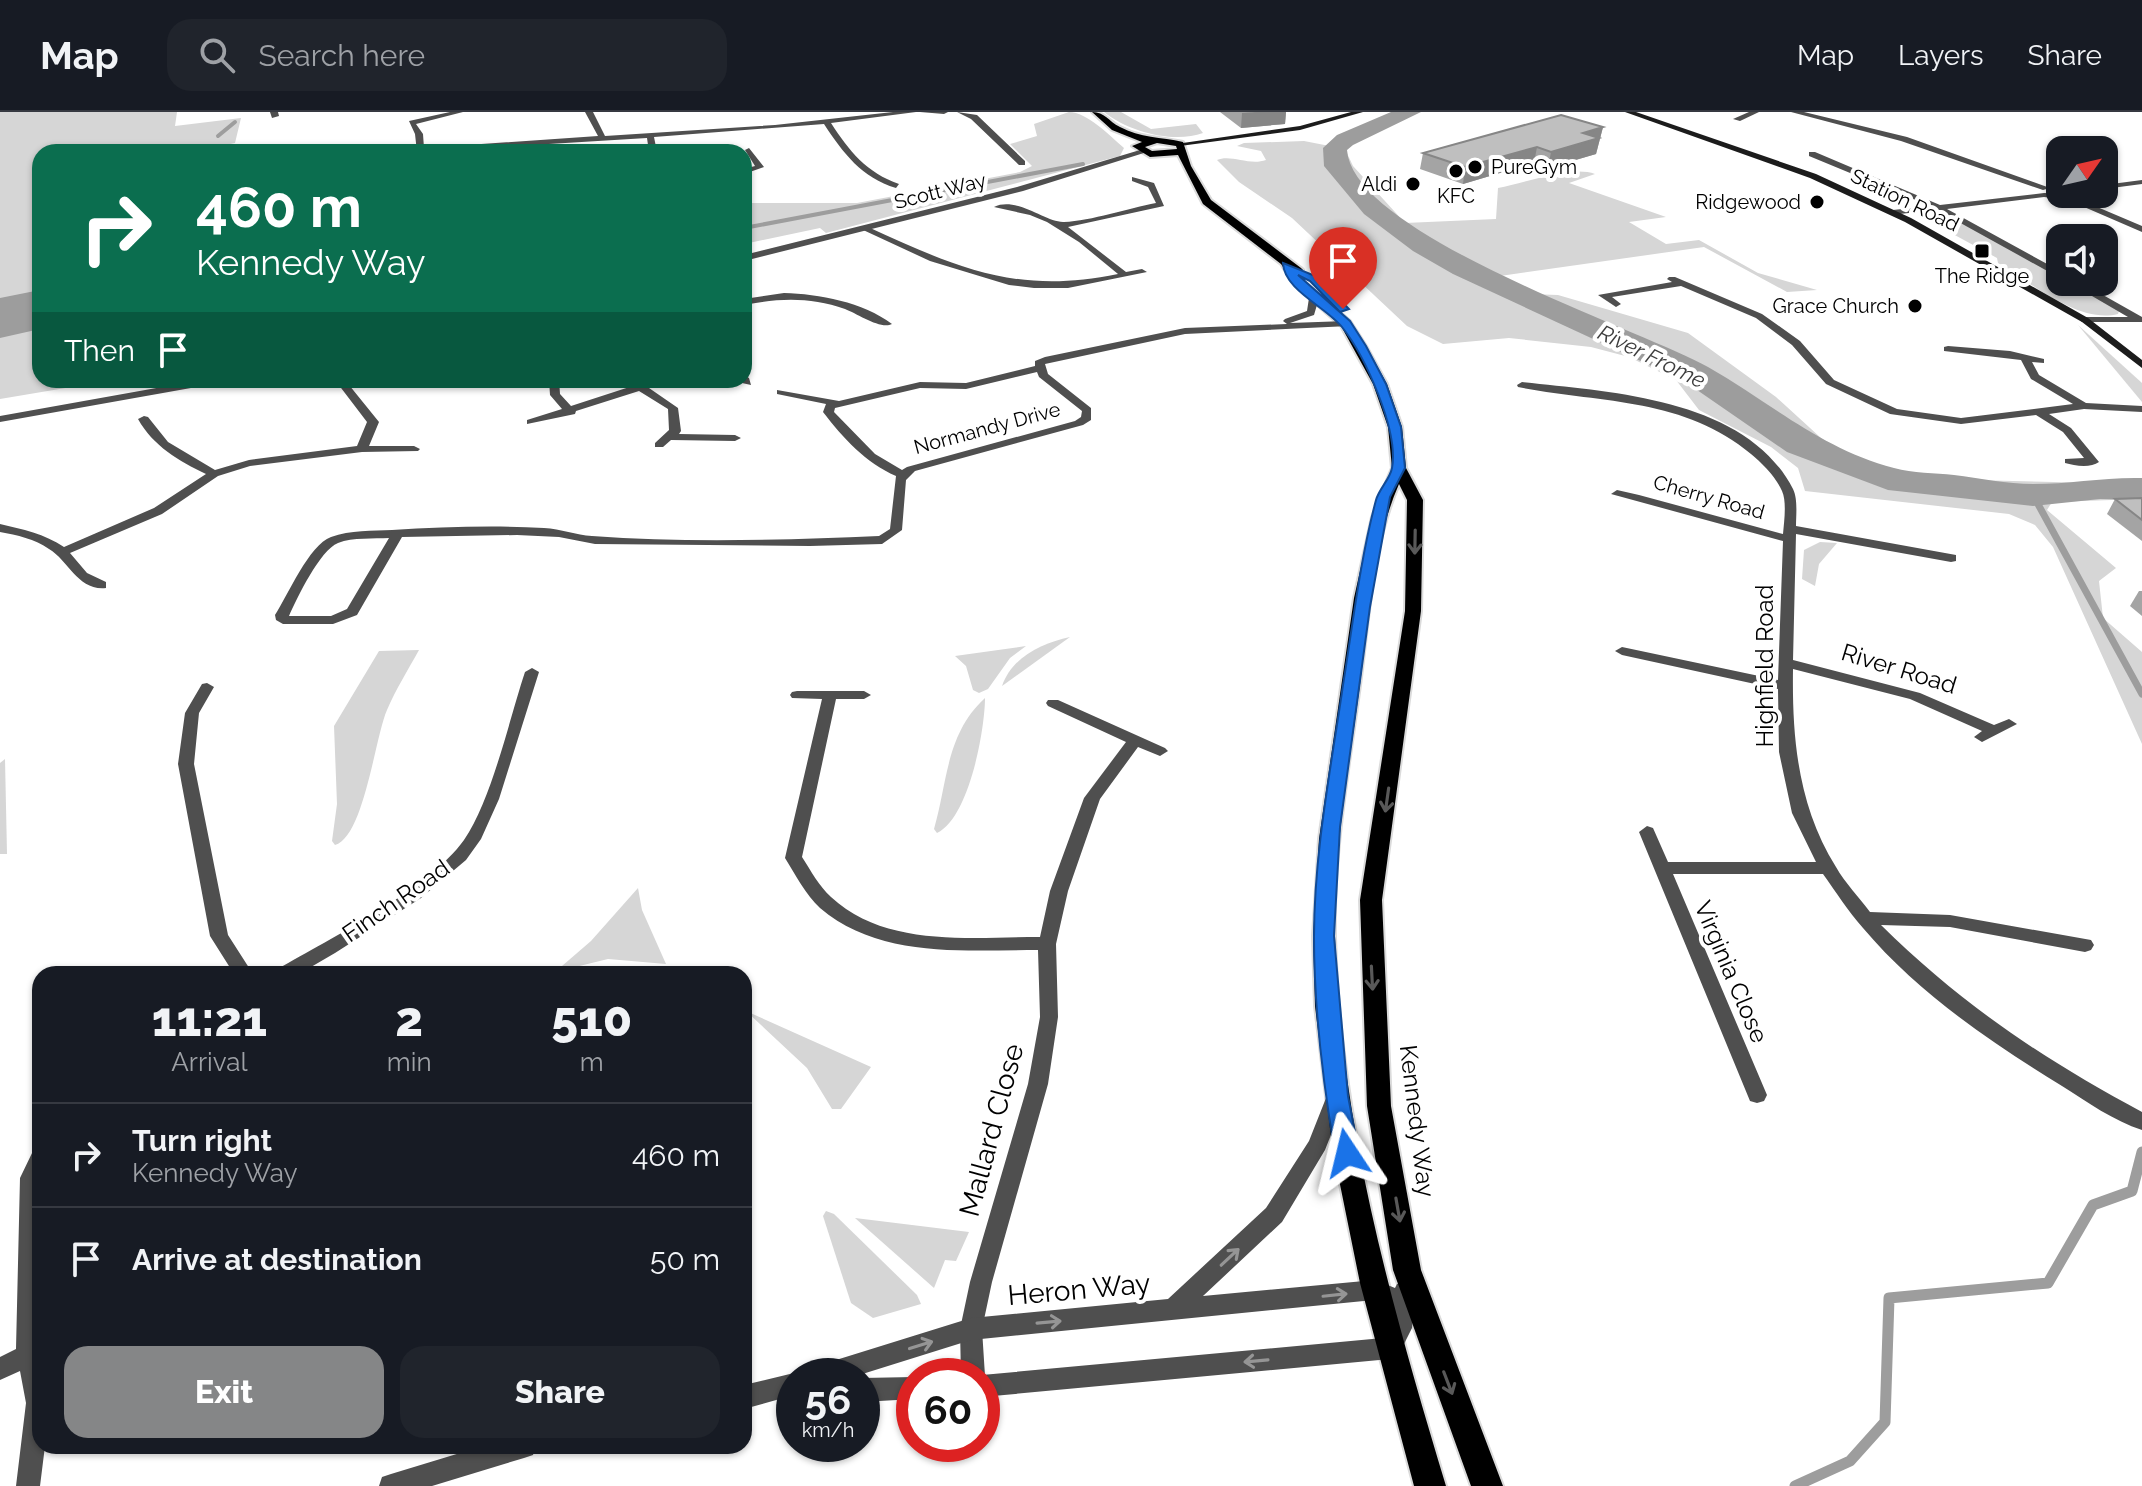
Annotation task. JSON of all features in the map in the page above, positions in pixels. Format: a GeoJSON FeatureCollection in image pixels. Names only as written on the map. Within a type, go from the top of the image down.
{"type":"FeatureCollection","features":[{"type":"Feature","properties":{"kind":"main road"},"geometry":{"type":"LineString","coordinates":[[1096,112],[1115,128],[1149,141],[1180,148]]}},
{"type":"Feature","properties":{"kind":"main road"},"geometry":{"type":"LineString","coordinates":[[1158,155],[1180,148],[1300,128],[1359,112]]}},
{"type":"Feature","properties":{"kind":"main road","name":"Station Road"},"geometry":{"type":"LineString","coordinates":[[1629,112],[1813,176],[1923,227],[2085,320],[2142,365]]}},
{"type":"Feature","properties":{"kind":"main road"},"geometry":{"type":"LineString","coordinates":[[1149,141],[1137,146],[1143,152],[1186,166]]}},
{"type":"Feature","properties":{"kind":"main road","name":"Kennedy Way"},"geometry":{"type":"LineString","coordinates":[[1180,148],[1186,166],[1207,202],[1286,265],[1314,298],[1346,324]]}},
{"type":"Feature","properties":{"kind":"main road","name":"Kennedy Way"},"geometry":{"type":"LineString","coordinates":[[1286,265],[1314,279],[1343,309],[1346,324],[1380,384],[1395,427],[1399,468],[1415,500],[1413,611],[1371,900],[1370,938],[1379,1106],[1412,1305],[1487,1486]]}},
{"type":"Feature","properties":{"kind":"main road","name":"Kennedy Way"},"geometry":{"type":"LineString","coordinates":[[1399,468],[1384,497],[1369,575],[1331,827],[1324,936],[1336,1096],[1375,1290],[1430,1486]]}},
{"type":"Feature","properties":{"kind":"street"},"geometry":{"type":"LineString","coordinates":[[403,118],[416,120],[459,112]]}},
{"type":"Feature","properties":{"kind":"street"},"geometry":{"type":"LineString","coordinates":[[589,112],[601,136]]}},
{"type":"Feature","properties":{"kind":"street"},"geometry":{"type":"LineString","coordinates":[[506,144],[827,122],[912,112]]}},
{"type":"Feature","properties":{"kind":"street"},"geometry":{"type":"LineString","coordinates":[[924,112],[944,112]]}},
{"type":"Feature","properties":{"kind":"street"},"geometry":{"type":"LineString","coordinates":[[965,113],[980,112]]}},
{"type":"Feature","properties":{"kind":"street"},"geometry":{"type":"LineString","coordinates":[[1737,119],[1755,112]]}},
{"type":"Feature","properties":{"kind":"street"},"geometry":{"type":"LineString","coordinates":[[1795,112],[1940,150],[2045,192]]}},
{"type":"Feature","properties":{"kind":"street"},"geometry":{"type":"LineString","coordinates":[[965,113],[1022,163]]}},
{"type":"Feature","properties":{"kind":"street"},"geometry":{"type":"LineString","coordinates":[[416,120],[412,123],[421,144]]}},
{"type":"Feature","properties":{"kind":"street"},"geometry":{"type":"LineString","coordinates":[[827,122],[846,153],[864,171],[896,186]]}},
{"type":"Feature","properties":{"kind":"street"},"geometry":{"type":"LineString","coordinates":[[650,134],[652,144]]}},
{"type":"Feature","properties":{"kind":"street","name":"Scott Way"},"geometry":{"type":"LineString","coordinates":[[752,256],[1020,189],[1143,152]]}},
{"type":"Feature","properties":{"kind":"street"},"geometry":{"type":"LineString","coordinates":[[1812,154],[1882,181],[2046,267]]}},
{"type":"Feature","properties":{"kind":"street"},"geometry":{"type":"LineString","coordinates":[[752,155],[760,167],[752,170]]}},
{"type":"Feature","properties":{"kind":"street"},"geometry":{"type":"LineString","coordinates":[[1060,226],[1161,204],[1151,185],[1135,179]]}},
{"type":"Feature","properties":{"kind":"street"},"geometry":{"type":"LineString","coordinates":[[2118,185],[2142,182]]}},
{"type":"Feature","properties":{"kind":"street"},"geometry":{"type":"LineString","coordinates":[[1893,213],[2045,192]]}},
{"type":"Feature","properties":{"kind":"street"},"geometry":{"type":"LineString","coordinates":[[998,207],[1013,207],[1060,226],[1097,250],[1124,275]]}},
{"type":"Feature","properties":{"kind":"street"},"geometry":{"type":"LineString","coordinates":[[2098,208],[2142,229]]}},
{"type":"Feature","properties":{"kind":"street"},"geometry":{"type":"LineString","coordinates":[[1923,227],[1924,217],[1937,209]]}},
{"type":"Feature","properties":{"kind":"street"},"geometry":{"type":"LineString","coordinates":[[865,229],[984,274],[1026,286],[1075,285],[1142,272]]}},
{"type":"Feature","properties":{"kind":"street"},"geometry":{"type":"LineString","coordinates":[[1616,304],[1603,295],[1676,281],[1759,316],[1796,343],[1830,382],[1881,407],[1912,416],[1961,421],[2084,406],[2142,409]]}},
{"type":"Feature","properties":{"kind":"street"},"geometry":{"type":"LineString","coordinates":[[1017,298],[1026,286]]}},
{"type":"Feature","properties":{"kind":"street"},"geometry":{"type":"LineString","coordinates":[[752,301],[778,296],[835,300],[893,322],[871,329]]}},
{"type":"Feature","properties":{"kind":"street"},"geometry":{"type":"LineString","coordinates":[[2098,296],[2140,320]]}},
{"type":"Feature","properties":{"kind":"street","name":"Normandy Drive"},"geometry":{"type":"LineString","coordinates":[[1275,325],[1311,313],[1314,298]]}},
{"type":"Feature","properties":{"kind":"street"},"geometry":{"type":"LineString","coordinates":[[2085,320],[2140,320]]}},
{"type":"Feature","properties":{"kind":"street","name":"Normandy Drive"},"geometry":{"type":"LineString","coordinates":[[397,535],[352,612],[333,620],[283,620],[282,615],[326,545],[347,537],[397,535],[544,531],[585,540],[665,540],[730,545],[882,540],[896,530],[903,475],[911,469],[1079,423],[1087,418],[1087,410],[1039,368],[1039,363],[1165,334],[1275,325],[1346,324]]}},
{"type":"Feature","properties":{"kind":"street"},"geometry":{"type":"LineString","coordinates":[[1948,349],[2040,361]]}},
{"type":"Feature","properties":{"kind":"street"},"geometry":{"type":"LineString","coordinates":[[2025,358],[2035,377],[2084,406]]}},
{"type":"Feature","properties":{"kind":"street"},"geometry":{"type":"LineString","coordinates":[[781,392],[836,403],[928,384],[966,386],[1039,368]]}},
{"type":"Feature","properties":{"kind":"street","name":"Highfield Road"},"geometry":{"type":"LineString","coordinates":[[1522,385],[1659,404],[1697,415],[1768,459],[1789,492],[1787,753],[1801,814],[1827,868],[1867,918],[1928,983],[2017,1051],[2142,1122]]}},
{"type":"Feature","properties":{"kind":"street"},"geometry":{"type":"LineString","coordinates":[[0,419],[174,388]]}},
{"type":"Feature","properties":{"kind":"street"},"geometry":{"type":"LineString","coordinates":[[347,388],[351,397],[369,411],[373,422],[362,449]]}},
{"type":"Feature","properties":{"kind":"street"},"geometry":{"type":"LineString","coordinates":[[555,388],[555,395],[571,412]]}},
{"type":"Feature","properties":{"kind":"street"},"geometry":{"type":"LineString","coordinates":[[531,422],[571,412],[637,388]]}},
{"type":"Feature","properties":{"kind":"street"},"geometry":{"type":"LineString","coordinates":[[642,388],[673,408],[672,437]]}},
{"type":"Feature","properties":{"kind":"street"},"geometry":{"type":"LineString","coordinates":[[836,403],[828,412],[850,438],[881,464],[903,475]]}},
{"type":"Feature","properties":{"kind":"street"},"geometry":{"type":"LineString","coordinates":[[2039,412],[2067,430],[2093,462],[2069,461]]}},
{"type":"Feature","properties":{"kind":"street"},"geometry":{"type":"LineString","coordinates":[[144,419],[148,429],[186,459],[214,474]]}},
{"type":"Feature","properties":{"kind":"street"},"geometry":{"type":"LineString","coordinates":[[659,445],[672,437],[735,438]]}},
{"type":"Feature","properties":{"kind":"street"},"geometry":{"type":"LineString","coordinates":[[63,552],[158,511],[214,474],[271,458],[362,449],[414,449]]}},
{"type":"Feature","properties":{"kind":"street","name":"Cherry Road"},"geometry":{"type":"LineString","coordinates":[[1617,494],[1683,508],[1741,529],[1951,558]]}},
{"type":"Feature","properties":{"kind":"street"},"geometry":{"type":"LineString","coordinates":[[0,528],[22,532],[63,552],[79,576],[101,585]]}},
{"type":"Feature","properties":{"kind":"street"},"geometry":{"type":"LineString","coordinates":[[1622,651],[1786,686]]}},
{"type":"Feature","properties":{"kind":"street","name":"River Road"},"geometry":{"type":"LineString","coordinates":[[1786,663],[1915,696],[1995,731]]}},
{"type":"Feature","properties":{"kind":"street","name":"Finch Road"},"geometry":{"type":"LineString","coordinates":[[297,966],[373,920],[445,870],[472,842],[532,672]]}},
{"type":"Feature","properties":{"kind":"street"},"geometry":{"type":"LineString","coordinates":[[207,687],[192,713],[186,764],[219,936],[239,966]]}},
{"type":"Feature","properties":{"kind":"street"},"geometry":{"type":"LineString","coordinates":[[797,695],[864,695]]}},
{"type":"Feature","properties":{"kind":"street"},"geometry":{"type":"LineString","coordinates":[[830,695],[793,858],[826,903],[873,933],[943,941],[1047,944]]}},
{"type":"Feature","properties":{"kind":"street"},"geometry":{"type":"LineString","coordinates":[[1053,703],[1160,751]]}},
{"type":"Feature","properties":{"kind":"street","name":"Mallard Close"},"geometry":{"type":"LineString","coordinates":[[972,1358],[971,1329],[993,1230],[1038,1084],[1049,1017],[1047,944],[1059,891],[1092,798],[1135,741]]}},
{"type":"Feature","properties":{"kind":"street","name":"Virginia Close"},"geometry":{"type":"LineString","coordinates":[[1647,832],[1757,1095]]}},
{"type":"Feature","properties":{"kind":"street","name":"Virginia Close"},"geometry":{"type":"LineString","coordinates":[[1662,868],[1827,868]]}},
{"type":"Feature","properties":{"kind":"street"},"geometry":{"type":"LineString","coordinates":[[1867,918],[1950,921],[2085,945]]}},
{"type":"Feature","properties":{"kind":"street","name":"Heron Way"},"geometry":{"type":"LineString","coordinates":[[878,1358],[971,1329],[1173,1310],[1274,1215],[1318,1144],[1336,1096]]}},
{"type":"Feature","properties":{"kind":"street"},"geometry":{"type":"LineString","coordinates":[[32,1174],[28,1355],[32,1372]]}},
{"type":"Feature","properties":{"kind":"street"},"geometry":{"type":"LineString","coordinates":[[1000,1384],[1390,1348],[1412,1305],[1375,1290],[1173,1310]]}},
{"type":"Feature","properties":{"kind":"street"},"geometry":{"type":"LineString","coordinates":[[0,1369],[28,1355]]}},
{"type":"Feature","properties":{"kind":"street"},"geometry":{"type":"LineString","coordinates":[[756,1395],[776,1389]]}},
{"type":"Feature","properties":{"kind":"street"},"geometry":{"type":"LineString","coordinates":[[756,1395],[776,1393]]}},
{"type":"Feature","properties":{"kind":"street"},"geometry":{"type":"LineString","coordinates":[[28,1486],[32,1454]]}},
{"type":"Feature","properties":{"kind":"street"},"geometry":{"type":"LineString","coordinates":[[391,1486],[497,1454]]}},
{"type":"Feature","properties":{"kind":"shaded area"},"geometry":{"type":"Polygon","coordinates":[[[0,112],[177,112],[175,126],[241,118],[235,143],[230,144],[32,144],[32,388],[65,388],[0,399],[0,112]]]}},
{"type":"Feature","properties":{"kind":"shaded area"},"geometry":{"type":"Polygon","coordinates":[[[1069,112],[1076,113],[1091,120],[1124,148],[1120,156],[826,233],[820,228],[752,242],[752,203],[857,203],[1020,172],[1032,166],[1010,144],[1037,136],[1034,124],[1069,112]]]}},
{"type":"Feature","properties":{"kind":"shaded area"},"geometry":{"type":"Polygon","coordinates":[[[1104,112],[1121,112],[1151,129],[1196,124],[1203,133],[1167,137],[1127,126],[1104,112]]]}},
{"type":"Feature","properties":{"kind":"shaded area"},"geometry":{"type":"Polygon","coordinates":[[[1304,141],[1345,149],[1353,166],[1405,223],[1496,219],[1498,188],[1561,173],[1585,172],[1595,174],[1569,183],[1666,217],[1629,222],[1666,244],[1699,240],[1758,273],[1817,290],[1787,292],[1704,247],[1493,277],[1530,294],[1558,295],[1688,333],[1776,397],[1821,438],[1860,461],[1931,479],[2142,484],[2142,499],[2052,502],[2047,510],[2116,568],[2099,581],[2103,618],[2142,652],[2142,744],[2053,547],[2035,525],[2009,514],[1805,491],[1798,468],[1771,447],[1699,410],[1676,380],[1629,357],[1591,347],[1509,338],[1443,344],[1407,326],[1292,218],[1239,182],[1217,160],[1266,160],[1261,151],[1237,146],[1244,143],[1304,141]]]}},
{"type":"Feature","properties":{"kind":"shaded area"},"geometry":{"type":"Polygon","coordinates":[[[1944,217],[1959,221],[2046,269],[2046,293],[1998,263],[1997,258],[1929,221],[1944,217]]]}},
{"type":"Feature","properties":{"kind":"shaded area"},"geometry":{"type":"Polygon","coordinates":[[[32,292],[32,331],[0,338],[0,298],[32,292]]]}},
{"type":"Feature","properties":{"kind":"shaded area"},"geometry":{"type":"Polygon","coordinates":[[[2050,296],[2094,296],[2119,311],[2118,314],[2103,315],[2087,313],[2050,296]]]}},
{"type":"Feature","properties":{"kind":"shaded area"},"geometry":{"type":"Polygon","coordinates":[[[2078,325],[2142,383],[2142,402],[2078,325]]]}},
{"type":"Feature","properties":{"kind":"shaded area"},"geometry":{"type":"Polygon","coordinates":[[[1820,542],[1837,543],[1819,564],[1815,586],[1802,579],[1804,550],[1820,542]]]}},
{"type":"Feature","properties":{"kind":"shaded area"},"geometry":{"type":"Polygon","coordinates":[[[1070,637],[1002,686],[1013,667],[1029,653],[1070,637]]]}},
{"type":"Feature","properties":{"kind":"shaded area"},"geometry":{"type":"Polygon","coordinates":[[[1026,646],[1010,658],[988,689],[979,693],[973,690],[966,666],[955,656],[1026,646]]]}},
{"type":"Feature","properties":{"kind":"shaded area"},"geometry":{"type":"Polygon","coordinates":[[[419,650],[387,710],[354,824],[345,838],[335,845],[332,841],[337,804],[334,726],[379,651],[419,650]]]}},
{"type":"Feature","properties":{"kind":"shaded area"},"geometry":{"type":"Polygon","coordinates":[[[985,698],[978,751],[966,792],[958,810],[937,833],[934,829],[955,742],[972,712],[985,698]]]}},
{"type":"Feature","properties":{"kind":"shaded area"},"geometry":{"type":"Polygon","coordinates":[[[5,759],[7,854],[0,854],[0,763],[5,759]]]}},
{"type":"Feature","properties":{"kind":"shaded area"},"geometry":{"type":"Polygon","coordinates":[[[638,888],[642,910],[666,964],[608,959],[579,966],[562,966],[591,941],[638,888]]]}},
{"type":"Feature","properties":{"kind":"shaded area"},"geometry":{"type":"Polygon","coordinates":[[[752,1014],[871,1067],[841,1109],[832,1109],[807,1068],[752,1014]]]}},
{"type":"Feature","properties":{"kind":"shaded area"},"geometry":{"type":"Polygon","coordinates":[[[826,1211],[834,1214],[917,1295],[921,1304],[873,1318],[851,1303],[823,1216],[826,1211]]]}},
{"type":"Feature","properties":{"kind":"shaded area"},"geometry":{"type":"Polygon","coordinates":[[[855,1218],[969,1232],[956,1261],[945,1260],[934,1288],[855,1218]]]}},
{"type":"Feature","properties":{"kind":"building"},"geometry":{"type":"Polygon","coordinates":[[[1561,115],[1603,127],[1583,133],[1599,138],[1551,152],[1537,147],[1465,167],[1423,153],[1561,115]]]}},
{"type":"Feature","properties":{"kind":"building"},"geometry":{"type":"Polygon","coordinates":[[[2142,498],[2142,520],[2115,499],[2142,498]]]}},
{"type":"Feature","properties":{"kind":"waterway","name":"River Frome"},"geometry":{"type":"LineString","coordinates":[[1410,112],[1345,140],[1335,148],[1336,166],[1373,208],[1423,245],[1463,268],[1696,374],[1800,444],[1888,479],[2033,495],[2100,488],[2142,489]]}},
{"type":"Feature","properties":{"kind":"waterway"},"geometry":{"type":"LineString","coordinates":[[218,136],[235,122]]}},
{"type":"Feature","properties":{"kind":"waterway"},"geometry":{"type":"LineString","coordinates":[[752,226],[1083,164]]}},
{"type":"Feature","properties":{"kind":"waterway"},"geometry":{"type":"LineString","coordinates":[[2033,495],[2142,694]]}},
{"type":"Feature","properties":{"kind":"waterway"},"geometry":{"type":"LineString","coordinates":[[1795,1486],[1850,1461],[1885,1422],[1889,1298],[2048,1283],[2093,1205],[2132,1191],[2142,1152]]}},
{"type":"Feature","properties":{"kind":"place","name":"PureGym"},"geometry":{"type":"Point","coordinates":[1475,167]}},
{"type":"Feature","properties":{"kind":"place","name":"KFC"},"geometry":{"type":"Point","coordinates":[1456,171]}},
{"type":"Feature","properties":{"kind":"place","name":"Aldi"},"geometry":{"type":"Point","coordinates":[1413,184]}},
{"type":"Feature","properties":{"kind":"place","name":"Ridgewood"},"geometry":{"type":"Point","coordinates":[1817,202]}},
{"type":"Feature","properties":{"kind":"place","name":"The Ridge"},"geometry":{"type":"Point","coordinates":[1982,251]}},
{"type":"Feature","properties":{"kind":"place","name":"Grace Church"},"geometry":{"type":"Point","coordinates":[1915,306]}},
{"type":"Feature","properties":{"kind":"route"},"geometry":{"type":"LineString","coordinates":[[1343,309],[1314,279],[1286,265],[1327,311],[1346,324],[1360,346],[1380,384],[1395,427],[1399,468],[1384,497],[1363,607],[1331,827],[1324,936],[1336,1096],[1347,1153]]}}]}
